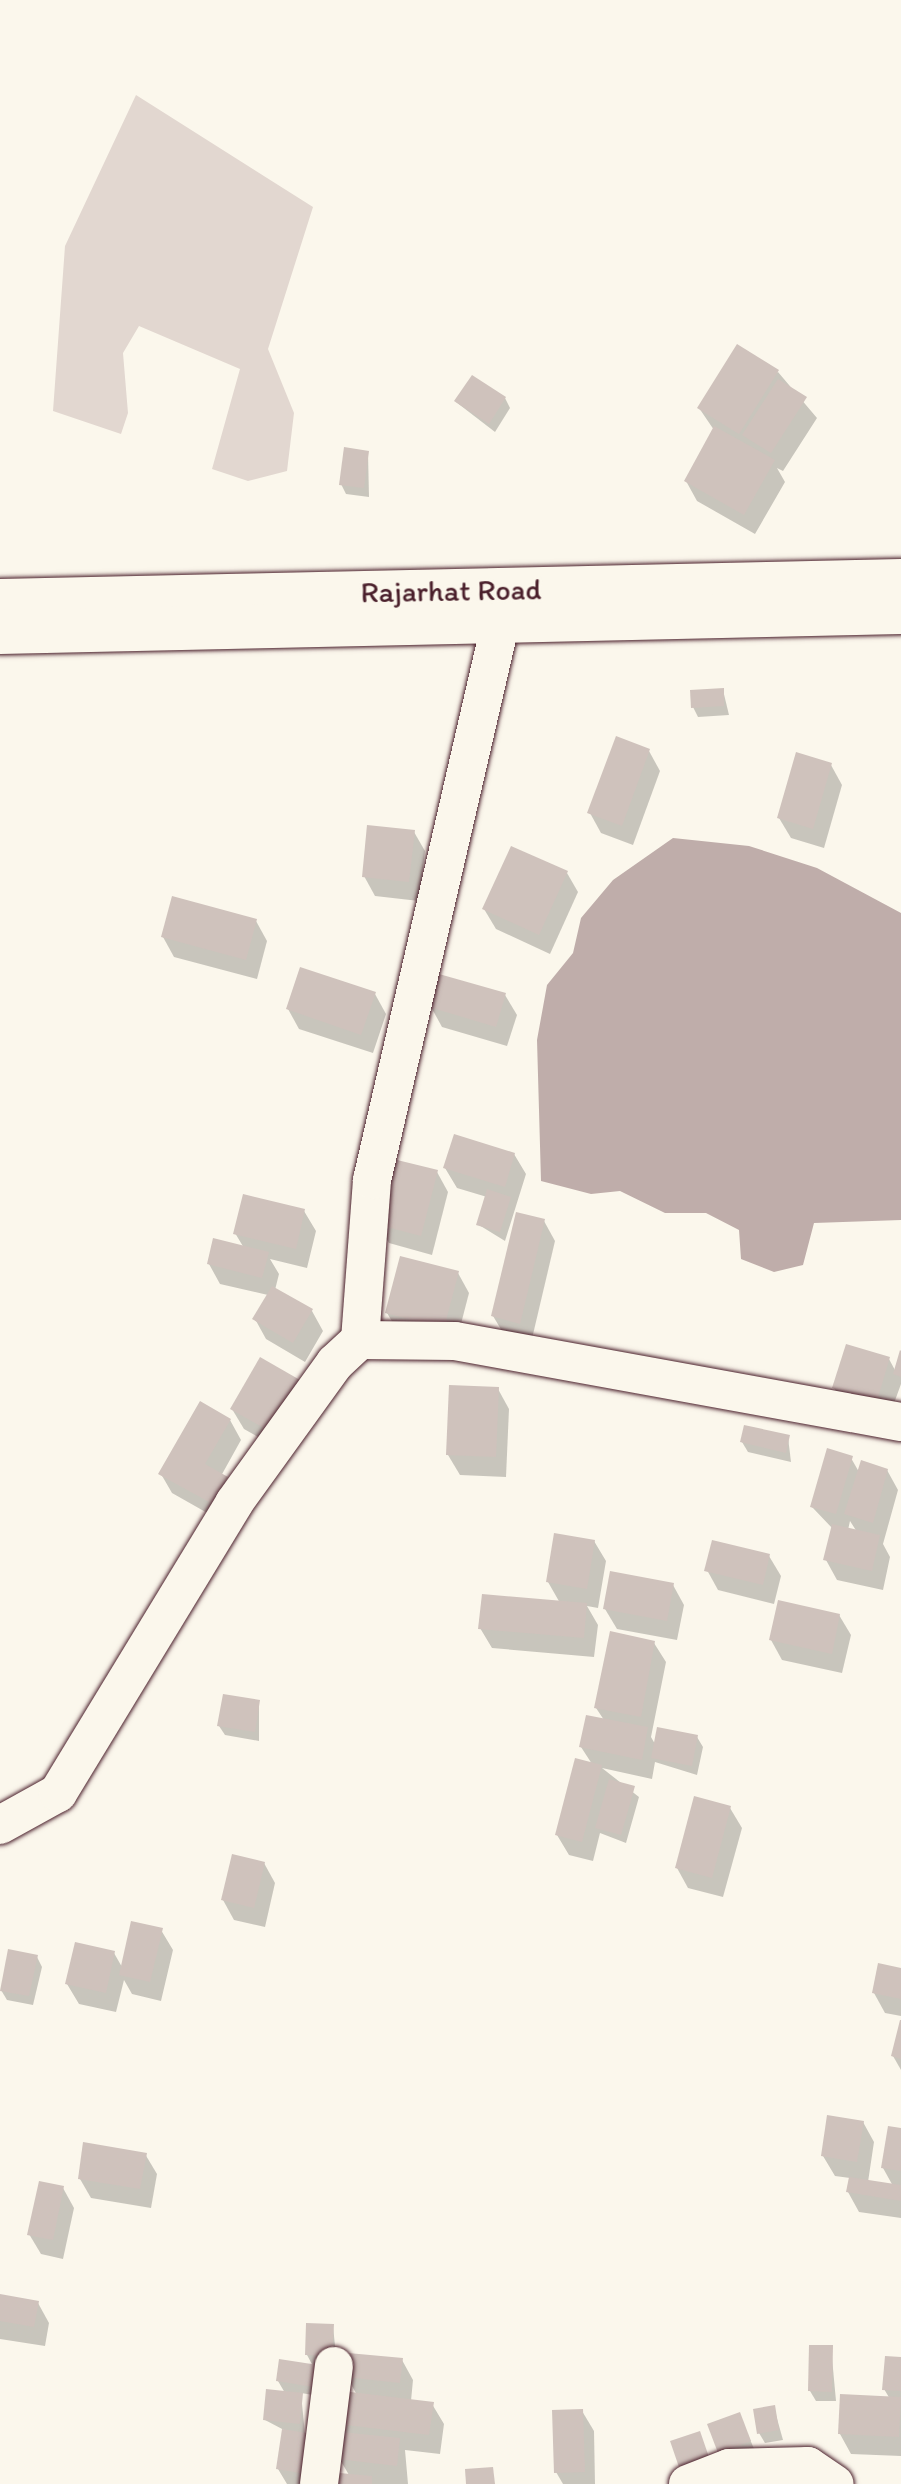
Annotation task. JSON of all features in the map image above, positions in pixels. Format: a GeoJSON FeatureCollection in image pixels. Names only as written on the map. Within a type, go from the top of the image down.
{"type":"FeatureCollection","features":[{"type":"Feature","properties":{"kind":"main road","name":"Rajarhat Road"},"geometry":{"type":"LineString","coordinates":[[0,632],[901,581]]}},
{"type":"Feature","properties":{"kind":"main road","name":"Rajarhat Road"},"geometry":{"type":"LineString","coordinates":[[0,601],[901,612]]}},
{"type":"Feature","properties":{"kind":"street"},"geometry":{"type":"LineString","coordinates":[[0,1825],[58,1793],[234,1503],[335,1363],[360,1340],[372,1180],[504,605]]}},
{"type":"Feature","properties":{"kind":"street"},"geometry":{"type":"LineString","coordinates":[[360,1340],[455,1341],[901,1422]]}},
{"type":"Feature","properties":{"kind":"street"},"geometry":{"type":"LineString","coordinates":[[319,2484],[334,2366]]}},
{"type":"Feature","properties":{"kind":"street"},"geometry":{"type":"LineString","coordinates":[[688,2484],[729,2468],[808,2466],[835,2484]]}},
{"type":"Feature","properties":{"kind":"shaded area"},"geometry":{"type":"Polygon","coordinates":[[[136,95],[313,207],[268,349],[294,413],[287,471],[248,481],[212,469],[240,369],[139,326],[123,353],[128,413],[121,434],[53,411],[65,246],[136,95]]]}},
{"type":"Feature","properties":{"kind":"shaded area"},"geometry":{"type":"Polygon","coordinates":[[[673,838],[749,846],[817,868],[901,913],[901,1220],[814,1223],[803,1265],[774,1272],[741,1259],[739,1230],[706,1213],[665,1213],[620,1191],[591,1194],[541,1181],[537,1040],[547,985],[573,953],[581,918],[613,880],[673,838]]]}},
{"type":"Feature","properties":{"kind":"building"},"geometry":{"type":"Polygon","coordinates":[[[737,344],[779,370],[739,434],[697,408],[737,344]]]}},
{"type":"Feature","properties":{"kind":"building"},"geometry":{"type":"Polygon","coordinates":[[[472,375],[506,397],[489,424],[454,401],[472,375]]]}},
{"type":"Feature","properties":{"kind":"building"},"geometry":{"type":"Polygon","coordinates":[[[778,379],[807,397],[771,453],[742,435],[778,379]]]}},
{"type":"Feature","properties":{"kind":"building"},"geometry":{"type":"Polygon","coordinates":[[[714,426],[775,460],[744,515],[684,481],[714,426]]]}},
{"type":"Feature","properties":{"kind":"building"},"geometry":{"type":"Polygon","coordinates":[[[344,447],[369,451],[364,488],[339,485],[344,447]]]}},
{"type":"Feature","properties":{"kind":"building"},"geometry":{"type":"Polygon","coordinates":[[[724,688],[724,706],[691,708],[690,690],[724,688]]]}},
{"type":"Feature","properties":{"kind":"building"},"geometry":{"type":"Polygon","coordinates":[[[616,736],[650,749],[622,826],[587,813],[616,736]]]}},
{"type":"Feature","properties":{"kind":"building"},"geometry":{"type":"Polygon","coordinates":[[[796,752],[832,763],[813,829],[777,818],[796,752]]]}},
{"type":"Feature","properties":{"kind":"building"},"geometry":{"type":"Polygon","coordinates":[[[367,825],[415,830],[409,882],[362,877],[367,825]]]}},
{"type":"Feature","properties":{"kind":"building"},"geometry":{"type":"Polygon","coordinates":[[[511,846],[568,871],[539,935],[482,909],[511,846]]]}},
{"type":"Feature","properties":{"kind":"building"},"geometry":{"type":"Polygon","coordinates":[[[172,896],[257,919],[246,960],[161,937],[172,896]]]}},
{"type":"Feature","properties":{"kind":"building"},"geometry":{"type":"Polygon","coordinates":[[[300,967],[376,992],[361,1035],[286,1009],[300,967]]]}},
{"type":"Feature","properties":{"kind":"building"},"geometry":{"type":"Polygon","coordinates":[[[439,974],[506,993],[496,1027],[429,1007],[439,974]]]}},
{"type":"Feature","properties":{"kind":"building"},"geometry":{"type":"Polygon","coordinates":[[[454,1134],[515,1153],[505,1187],[443,1168],[454,1134]]]}},
{"type":"Feature","properties":{"kind":"building"},"geometry":{"type":"Polygon","coordinates":[[[393,1159],[438,1170],[421,1236],[375,1224],[393,1159]]]}},
{"type":"Feature","properties":{"kind":"building"},"geometry":{"type":"Polygon","coordinates":[[[487,1189],[511,1197],[500,1232],[476,1225],[487,1189]]]}},
{"type":"Feature","properties":{"kind":"building"},"geometry":{"type":"Polygon","coordinates":[[[243,1194],[305,1209],[296,1249],[233,1234],[243,1194]]]}},
{"type":"Feature","properties":{"kind":"building"},"geometry":{"type":"Polygon","coordinates":[[[516,1212],[545,1219],[520,1324],[491,1316],[516,1212]]]}},
{"type":"Feature","properties":{"kind":"building"},"geometry":{"type":"Polygon","coordinates":[[[213,1238],[269,1252],[262,1278],[207,1264],[213,1238]]]}},
{"type":"Feature","properties":{"kind":"building"},"geometry":{"type":"Polygon","coordinates":[[[400,1256],[459,1271],[444,1328],[385,1313],[400,1256]]]}},
{"type":"Feature","properties":{"kind":"building"},"geometry":{"type":"Polygon","coordinates":[[[272,1286],[313,1309],[293,1343],[252,1319],[272,1286]]]}},
{"type":"Feature","properties":{"kind":"building"},"geometry":{"type":"Polygon","coordinates":[[[846,1344],[890,1357],[877,1401],[832,1388],[846,1344]]]}},
{"type":"Feature","properties":{"kind":"building"},"geometry":{"type":"Polygon","coordinates":[[[901,1351],[901,1377],[893,1374],[901,1351]]]}},
{"type":"Feature","properties":{"kind":"building"},"geometry":{"type":"Polygon","coordinates":[[[260,1357],[300,1380],[271,1432],[230,1409],[260,1357]]]}},
{"type":"Feature","properties":{"kind":"building"},"geometry":{"type":"Polygon","coordinates":[[[449,1385],[499,1387],[496,1457],[446,1455],[449,1385]]]}},
{"type":"Feature","properties":{"kind":"building"},"geometry":{"type":"Polygon","coordinates":[[[200,1401],[231,1419],[205,1464],[228,1477],[213,1504],[158,1474],[200,1401]]]}},
{"type":"Feature","properties":{"kind":"building"},"geometry":{"type":"Polygon","coordinates":[[[744,1425],[790,1435],[786,1453],[740,1442],[744,1425]]]}},
{"type":"Feature","properties":{"kind":"building"},"geometry":{"type":"Polygon","coordinates":[[[827,1448],[853,1456],[836,1514],[810,1507],[827,1448]]]}},
{"type":"Feature","properties":{"kind":"building"},"geometry":{"type":"Polygon","coordinates":[[[861,1460],[888,1469],[873,1523],[844,1514],[861,1460]]]}},
{"type":"Feature","properties":{"kind":"building"},"geometry":{"type":"Polygon","coordinates":[[[832,1524],[880,1535],[872,1571],[823,1560],[832,1524]]]}},
{"type":"Feature","properties":{"kind":"building"},"geometry":{"type":"Polygon","coordinates":[[[554,1533],[595,1540],[587,1589],[546,1582],[554,1533]]]}},
{"type":"Feature","properties":{"kind":"building"},"geometry":{"type":"Polygon","coordinates":[[[712,1540],[770,1554],[763,1585],[704,1571],[712,1540]]]}},
{"type":"Feature","properties":{"kind":"building"},"geometry":{"type":"Polygon","coordinates":[[[610,1571],[674,1583],[667,1621],[603,1609],[610,1571]]]}},
{"type":"Feature","properties":{"kind":"building"},"geometry":{"type":"Polygon","coordinates":[[[482,1594],[587,1603],[584,1638],[478,1629],[482,1594]]]}},
{"type":"Feature","properties":{"kind":"building"},"geometry":{"type":"Polygon","coordinates":[[[778,1600],[840,1614],[832,1654],[769,1640],[778,1600]]]}},
{"type":"Feature","properties":{"kind":"building"},"geometry":{"type":"Polygon","coordinates":[[[610,1631],[655,1641],[641,1717],[594,1708],[610,1631]]]}},
{"type":"Feature","properties":{"kind":"building"},"geometry":{"type":"Polygon","coordinates":[[[223,1694],[260,1700],[255,1732],[217,1726],[223,1694]]]}},
{"type":"Feature","properties":{"kind":"building"},"geometry":{"type":"Polygon","coordinates":[[[586,1715],[648,1727],[642,1760],[579,1747],[586,1715]]]}},
{"type":"Feature","properties":{"kind":"building"},"geometry":{"type":"Polygon","coordinates":[[[657,1727],[698,1735],[692,1766],[651,1758],[657,1727]]]}},
{"type":"Feature","properties":{"kind":"building"},"geometry":{"type":"Polygon","coordinates":[[[575,1758],[602,1765],[582,1842],[555,1835],[575,1758]]]}},
{"type":"Feature","properties":{"kind":"building"},"geometry":{"type":"Polygon","coordinates":[[[609,1779],[635,1786],[621,1835],[595,1828],[609,1779]]]}},
{"type":"Feature","properties":{"kind":"building"},"geometry":{"type":"Polygon","coordinates":[[[694,1796],[731,1806],[712,1878],[675,1868],[694,1796]]]}},
{"type":"Feature","properties":{"kind":"building"},"geometry":{"type":"Polygon","coordinates":[[[232,1854],[265,1862],[254,1908],[221,1900],[232,1854]]]}},
{"type":"Feature","properties":{"kind":"building"},"geometry":{"type":"Polygon","coordinates":[[[131,1921],[163,1928],[150,1982],[119,1975],[131,1921]]]}},
{"type":"Feature","properties":{"kind":"building"},"geometry":{"type":"Polygon","coordinates":[[[75,1942],[115,1951],[106,1993],[65,1984],[75,1942]]]}},
{"type":"Feature","properties":{"kind":"building"},"geometry":{"type":"Polygon","coordinates":[[[8,1949],[38,1955],[29,1996],[0,1991],[8,1949]]]}},
{"type":"Feature","properties":{"kind":"building"},"geometry":{"type":"Polygon","coordinates":[[[878,1963],[901,1968],[901,1999],[872,1993],[878,1963]]]}},
{"type":"Feature","properties":{"kind":"building"},"geometry":{"type":"Polygon","coordinates":[[[901,2020],[901,2059],[891,2056],[901,2020]]]}},
{"type":"Feature","properties":{"kind":"building"},"geometry":{"type":"Polygon","coordinates":[[[827,2115],[864,2121],[857,2162],[821,2156],[827,2115]]]}},
{"type":"Feature","properties":{"kind":"building"},"geometry":{"type":"Polygon","coordinates":[[[888,2126],[901,2128],[901,2171],[881,2168],[888,2126]]]}},
{"type":"Feature","properties":{"kind":"building"},"geometry":{"type":"Polygon","coordinates":[[[83,2142],[147,2153],[140,2189],[78,2179],[83,2142]]]}},
{"type":"Feature","properties":{"kind":"building"},"geometry":{"type":"Polygon","coordinates":[[[849,2177],[901,2185],[901,2201],[846,2192],[849,2177]]]}},
{"type":"Feature","properties":{"kind":"building"},"geometry":{"type":"Polygon","coordinates":[[[39,2181],[64,2186],[53,2240],[27,2235],[39,2181]]]}},
{"type":"Feature","properties":{"kind":"building"},"geometry":{"type":"Polygon","coordinates":[[[0,2294],[39,2301],[34,2327],[0,2321],[0,2294]]]}},
{"type":"Feature","properties":{"kind":"building"},"geometry":{"type":"Polygon","coordinates":[[[306,2323],[334,2324],[332,2356],[305,2355],[306,2323]]]}},
{"type":"Feature","properties":{"kind":"building"},"geometry":{"type":"Polygon","coordinates":[[[809,2345],[833,2345],[832,2392],[808,2391],[809,2345]]]}},
{"type":"Feature","properties":{"kind":"building"},"geometry":{"type":"Polygon","coordinates":[[[348,2353],[403,2358],[400,2383],[345,2377],[348,2353]]]}},
{"type":"Feature","properties":{"kind":"building"},"geometry":{"type":"Polygon","coordinates":[[[885,2356],[901,2357],[901,2391],[882,2390],[885,2356]]]}},
{"type":"Feature","properties":{"kind":"building"},"geometry":{"type":"Polygon","coordinates":[[[279,2359],[318,2365],[314,2387],[276,2381],[279,2359]]]}},
{"type":"Feature","properties":{"kind":"building"},"geometry":{"type":"Polygon","coordinates":[[[266,2389],[303,2393],[300,2424],[263,2420],[266,2389]]]}},
{"type":"Feature","properties":{"kind":"building"},"geometry":{"type":"Polygon","coordinates":[[[342,2391],[434,2402],[429,2435],[338,2424],[342,2391]]]}},
{"type":"Feature","properties":{"kind":"building"},"geometry":{"type":"Polygon","coordinates":[[[840,2394],[901,2397],[899,2437],[838,2434],[840,2394]]]}},
{"type":"Feature","properties":{"kind":"building"},"geometry":{"type":"Polygon","coordinates":[[[775,2405],[779,2430],[757,2434],[753,2409],[775,2405]]]}},
{"type":"Feature","properties":{"kind":"building"},"geometry":{"type":"Polygon","coordinates":[[[583,2409],[585,2472],[554,2473],[552,2410],[583,2409]]]}},
{"type":"Feature","properties":{"kind":"building"},"geometry":{"type":"Polygon","coordinates":[[[740,2412],[751,2441],[718,2453],[707,2424],[740,2412]]]}},
{"type":"Feature","properties":{"kind":"building"},"geometry":{"type":"Polygon","coordinates":[[[282,2429],[319,2435],[313,2475],[276,2469],[282,2429]]]}},
{"type":"Feature","properties":{"kind":"building"},"geometry":{"type":"Polygon","coordinates":[[[700,2431],[710,2460],[680,2470],[670,2441],[700,2431]]]}},
{"type":"Feature","properties":{"kind":"building"},"geometry":{"type":"Polygon","coordinates":[[[340,2432],[400,2438],[397,2466],[337,2459],[340,2432]]]}},
{"type":"Feature","properties":{"kind":"building"},"geometry":{"type":"Polygon","coordinates":[[[493,2467],[495,2484],[466,2484],[465,2469],[493,2467]]]}},
{"type":"Feature","properties":{"kind":"building"},"geometry":{"type":"Polygon","coordinates":[[[329,2472],[372,2476],[372,2484],[328,2484],[329,2472]]]}}]}
